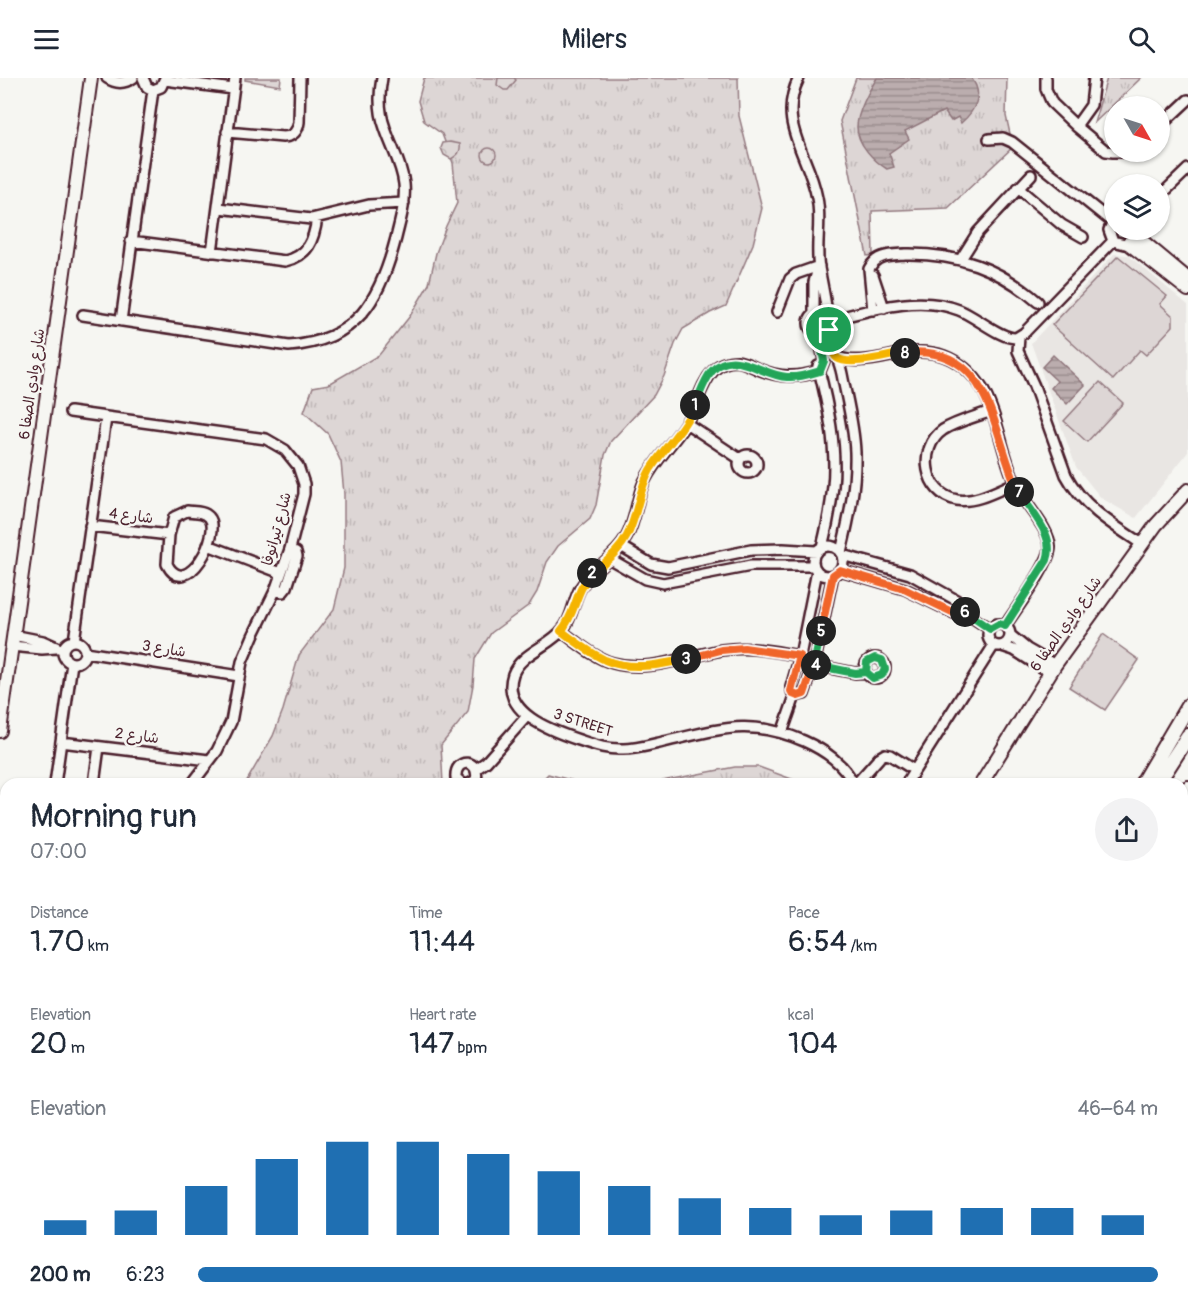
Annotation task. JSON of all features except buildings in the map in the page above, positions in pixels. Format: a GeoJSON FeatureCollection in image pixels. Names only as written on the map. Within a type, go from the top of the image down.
{"type":"FeatureCollection","features":[{"type":"Feature","properties":{"kind":"highway"},"geometry":{"type":"LineString","coordinates":[[1146,778],[1188,706]]}},
{"type":"Feature","properties":{"kind":"highway"},"geometry":{"type":"LineString","coordinates":[[1161,778],[1188,736]]}},
{"type":"Feature","properties":{"kind":"main road","name":"شارع وادي الصفا 6"},"geometry":{"type":"LineString","coordinates":[[0,731],[91,78]]}},
{"type":"Feature","properties":{"kind":"main road"},"geometry":{"type":"LineString","coordinates":[[1137,240],[1188,290]]}},
{"type":"Feature","properties":{"kind":"main road"},"geometry":{"type":"LineString","coordinates":[[1138,240],[1188,279]]}},
{"type":"Feature","properties":{"kind":"main road","name":"شارع وادي الصفا 6"},"geometry":{"type":"LineString","coordinates":[[985,778],[1053,669],[1142,544],[1166,513],[1188,490]]}},
{"type":"Feature","properties":{"kind":"street"},"geometry":{"type":"LineString","coordinates":[[107,78],[118,83],[133,78]]}},
{"type":"Feature","properties":{"kind":"street"},"geometry":{"type":"LineString","coordinates":[[119,78],[127,78]]}},
{"type":"Feature","properties":{"kind":"street"},"geometry":{"type":"LineString","coordinates":[[143,78],[147,87],[153,90],[161,87],[165,79],[233,89]]}},
{"type":"Feature","properties":{"kind":"street"},"geometry":{"type":"LineString","coordinates":[[212,252],[235,78]]}},
{"type":"Feature","properties":{"kind":"street"},"geometry":{"type":"LineString","coordinates":[[227,132],[283,137],[292,135],[299,122],[300,78]]}},
{"type":"Feature","properties":{"kind":"street"},"geometry":{"type":"LineString","coordinates":[[83,315],[289,346],[309,344],[329,338],[347,328],[374,296],[391,255],[404,203],[402,172],[384,127],[381,112],[382,78]]}},
{"type":"Feature","properties":{"kind":"street"},"geometry":{"type":"LineString","coordinates":[[795,696],[791,691],[800,656],[815,569],[813,561],[819,549],[831,508],[834,469],[830,421],[820,371],[824,361],[821,332],[829,316],[819,266],[820,219],[811,174],[794,135],[791,119],[792,95],[799,78]]}},
{"type":"Feature","properties":{"kind":"street"},"geometry":{"type":"LineString","coordinates":[[1046,78],[1046,88],[1052,103],[1104,149]]}},
{"type":"Feature","properties":{"kind":"street"},"geometry":{"type":"LineString","coordinates":[[1076,126],[1091,105],[1094,78]]}},
{"type":"Feature","properties":{"kind":"street"},"geometry":{"type":"LineString","coordinates":[[121,321],[153,90]]}},
{"type":"Feature","properties":{"kind":"street"},"geometry":{"type":"LineString","coordinates":[[1170,117],[1188,100]]}},
{"type":"Feature","properties":{"kind":"street"},"geometry":{"type":"LineString","coordinates":[[989,139],[1003,138],[1012,142],[1104,214]]}},
{"type":"Feature","properties":{"kind":"street"},"geometry":{"type":"LineString","coordinates":[[1170,186],[1188,169]]}},
{"type":"Feature","properties":{"kind":"street"},"geometry":{"type":"LineString","coordinates":[[961,259],[978,232],[1031,175]]}},
{"type":"Feature","properties":{"kind":"street"},"geometry":{"type":"LineString","coordinates":[[1018,188],[1062,225],[1083,237]]}},
{"type":"Feature","properties":{"kind":"street"},"geometry":{"type":"LineString","coordinates":[[219,208],[317,218],[369,205],[404,203]]}},
{"type":"Feature","properties":{"kind":"street"},"geometry":{"type":"LineString","coordinates":[[131,241],[277,261],[293,260],[307,250],[317,218]]}},
{"type":"Feature","properties":{"kind":"street"},"geometry":{"type":"LineString","coordinates":[[1127,240],[1121,244],[1113,241],[1019,337],[1018,351],[1034,386],[1062,466],[1072,486],[1098,514],[1142,544]]}},
{"type":"Feature","properties":{"kind":"street"},"geometry":{"type":"LineString","coordinates":[[873,310],[869,269],[879,258],[895,255],[928,254],[961,259],[1002,275],[1038,302]]}},
{"type":"Feature","properties":{"kind":"street"},"geometry":{"type":"LineString","coordinates":[[884,308],[874,279],[874,268],[880,261],[895,255]]}},
{"type":"Feature","properties":{"kind":"street"},"geometry":{"type":"LineString","coordinates":[[795,696],[804,694],[814,665],[837,573],[843,563],[842,554],[852,501],[855,468],[853,435],[842,373],[836,357],[821,332],[809,322],[814,313],[815,277],[819,266]]}},
{"type":"Feature","properties":{"kind":"street"},"geometry":{"type":"LineString","coordinates":[[777,312],[790,279],[796,274],[819,266]]}},
{"type":"Feature","properties":{"kind":"street"},"geometry":{"type":"LineString","coordinates":[[814,302],[826,301]]}},
{"type":"Feature","properties":{"kind":"street"},"geometry":{"type":"LineString","coordinates":[[814,313],[819,311],[829,316],[917,303],[944,305],[970,314],[1008,337],[1019,337]]}},
{"type":"Feature","properties":{"kind":"street"},"geometry":{"type":"LineString","coordinates":[[842,373],[854,362],[918,351],[956,361],[974,377],[987,398],[1015,483],[1047,534],[1050,547],[1047,560],[1005,626]]}},
{"type":"Feature","properties":{"kind":"street"},"geometry":{"type":"LineString","coordinates":[[836,357],[854,362]]}},
{"type":"Feature","properties":{"kind":"street"},"geometry":{"type":"LineString","coordinates":[[476,769],[486,762],[527,716],[513,692],[513,676],[520,663],[561,631],[568,621],[579,590],[621,546],[631,526],[648,473],[686,423],[712,372],[730,361],[742,362],[788,377],[820,371]]}},
{"type":"Feature","properties":{"kind":"street"},"geometry":{"type":"LineString","coordinates":[[991,411],[942,431],[928,451],[929,476],[945,495],[957,500],[978,497],[1015,483]]}},
{"type":"Feature","properties":{"kind":"street","name":"شارع تيرانوفا"},"geometry":{"type":"LineString","coordinates":[[70,412],[256,437],[285,450],[298,466],[304,484],[304,494],[290,549],[275,591],[248,647],[239,676],[231,722],[225,736],[196,778]]}},
{"type":"Feature","properties":{"kind":"street"},"geometry":{"type":"LineString","coordinates":[[74,641],[106,418]]}},
{"type":"Feature","properties":{"kind":"street"},"geometry":{"type":"LineString","coordinates":[[686,423],[740,459]]}},
{"type":"Feature","properties":{"kind":"street"},"geometry":{"type":"LineString","coordinates":[[187,511],[202,513],[212,521],[208,545],[194,570],[189,573],[178,575],[167,564],[172,521],[178,514],[187,511]]}},
{"type":"Feature","properties":{"kind":"street","name":"شارع 4"},"geometry":{"type":"LineString","coordinates":[[90,526],[169,536]]}},
{"type":"Feature","properties":{"kind":"street"},"geometry":{"type":"LineString","coordinates":[[208,545],[281,573]]}},
{"type":"Feature","properties":{"kind":"street"},"geometry":{"type":"LineString","coordinates":[[621,546],[646,562],[662,567],[678,566],[751,550],[819,549],[832,546],[842,554],[893,568],[926,581],[958,601],[962,605],[962,610],[990,629]]}},
{"type":"Feature","properties":{"kind":"street"},"geometry":{"type":"LineString","coordinates":[[275,591],[283,592],[287,587],[297,556],[296,552],[290,549]]}},
{"type":"Feature","properties":{"kind":"street"},"geometry":{"type":"LineString","coordinates":[[610,558],[645,579],[663,583],[751,566],[815,569],[825,576],[837,573],[904,589],[954,613],[962,610]]}},
{"type":"Feature","properties":{"kind":"street"},"geometry":{"type":"LineString","coordinates":[[1020,648],[998,646],[988,636],[990,629],[999,624],[1005,626],[1020,648],[1053,669]]}},
{"type":"Feature","properties":{"kind":"street"},"geometry":{"type":"LineString","coordinates":[[561,631],[604,660],[622,664],[665,663],[721,650],[744,648],[800,656]]}},
{"type":"Feature","properties":{"kind":"street"},"geometry":{"type":"LineString","coordinates":[[909,778],[998,646],[1008,642],[1010,635]]}},
{"type":"Feature","properties":{"kind":"street"},"geometry":{"type":"LineString","coordinates":[[26,648],[28,637]]}},
{"type":"Feature","properties":{"kind":"street"},"geometry":{"type":"LineString","coordinates":[[12,641],[26,648],[57,649],[74,641],[82,644],[85,652],[81,660],[72,663],[66,660],[57,649],[43,640],[28,637],[12,641]]}},
{"type":"Feature","properties":{"kind":"street","name":"شارع 3"},"geometry":{"type":"LineString","coordinates":[[85,652],[239,676]]}},
{"type":"Feature","properties":{"kind":"street"},"geometry":{"type":"LineString","coordinates":[[56,778],[72,663]]}},
{"type":"Feature","properties":{"kind":"street"},"geometry":{"type":"LineString","coordinates":[[814,665],[855,673],[866,672]]}},
{"type":"Feature","properties":{"kind":"street"},"geometry":{"type":"LineString","coordinates":[[782,733],[795,696]]}},
{"type":"Feature","properties":{"kind":"street","name":"3 STREET"},"geometry":{"type":"LineString","coordinates":[[527,716],[561,734],[610,749],[630,749],[737,727],[760,727],[807,743],[829,755],[844,768],[851,778]]}},
{"type":"Feature","properties":{"kind":"street","name":"شارع 2"},"geometry":{"type":"LineString","coordinates":[[61,742],[209,760]]}},
{"type":"Feature","properties":{"kind":"street"},"geometry":{"type":"LineString","coordinates":[[95,778],[99,747]]}},
{"type":"Feature","properties":{"kind":"street"},"geometry":{"type":"LineString","coordinates":[[861,778],[885,754],[914,770]]}},
{"type":"Feature","properties":{"kind":"street"},"geometry":{"type":"LineString","coordinates":[[456,778],[458,767],[467,763],[476,769]]}},
{"type":"Feature","properties":{"kind":"street"},"geometry":{"type":"LineString","coordinates":[[476,769],[476,778]]}},
{"type":"Feature","properties":{"kind":"shaded area"},"geometry":{"type":"Polygon","coordinates":[[[877,78],[971,78],[977,90],[976,102],[970,114],[961,123],[958,117],[951,121],[944,111],[905,131],[909,139],[889,153],[894,167],[887,169],[867,151],[860,140],[857,127],[861,109],[877,78]]]}},
{"type":"Feature","properties":{"kind":"shaded area"},"geometry":{"type":"Polygon","coordinates":[[[1114,254],[1128,255],[1188,305],[1188,452],[1136,518],[1101,498],[1076,467],[1031,343],[1114,254]]]}},
{"type":"Feature","properties":{"kind":"shaded area"},"geometry":{"type":"Polygon","coordinates":[[[1053,355],[1085,385],[1067,404],[1051,388],[1057,381],[1042,367],[1053,355]]]}},
{"type":"Feature","properties":{"kind":"green space"},"geometry":{"type":"Polygon","coordinates":[[[245,78],[281,78],[280,86],[245,80],[245,78]]]}},
{"type":"Feature","properties":{"kind":"green space"},"geometry":{"type":"Polygon","coordinates":[[[424,78],[738,78],[739,116],[762,208],[753,244],[726,306],[683,329],[654,395],[611,441],[605,455],[596,505],[590,519],[558,546],[547,562],[537,592],[529,605],[491,633],[475,659],[468,712],[441,745],[443,778],[248,778],[273,736],[299,655],[334,609],[344,568],[344,494],[341,462],[328,434],[304,412],[313,387],[329,384],[379,355],[410,316],[429,284],[436,253],[457,203],[453,163],[442,134],[424,121],[418,101],[424,78]]]}},
{"type":"Feature","properties":{"kind":"green space"},"geometry":{"type":"Polygon","coordinates":[[[498,78],[516,80],[508,90],[504,90],[497,85],[498,78]]]}},
{"type":"Feature","properties":{"kind":"green space"},"geometry":{"type":"Polygon","coordinates":[[[856,78],[1007,78],[1006,116],[1013,147],[948,208],[872,211],[873,255],[867,256],[840,121],[856,78]]]}},
{"type":"Feature","properties":{"kind":"green space"},"geometry":{"type":"Polygon","coordinates":[[[1107,78],[1141,78],[1122,96],[1104,96],[1104,113],[1094,123],[1107,78]]]}},
{"type":"Feature","properties":{"kind":"green space"},"geometry":{"type":"Polygon","coordinates":[[[443,143],[460,144],[458,153],[451,159],[444,155],[441,148],[443,143]]]}},
{"type":"Feature","properties":{"kind":"green space"},"geometry":{"type":"Polygon","coordinates":[[[489,148],[494,150],[496,155],[494,160],[489,162],[484,160],[482,155],[484,150],[489,148]]]}},
{"type":"Feature","properties":{"kind":"green space"},"geometry":{"type":"Polygon","coordinates":[[[1118,256],[1167,296],[1160,304],[1173,316],[1173,326],[1146,355],[1140,350],[1113,380],[1052,325],[1118,256]]]}},
{"type":"Feature","properties":{"kind":"green space"},"geometry":{"type":"Polygon","coordinates":[[[1100,382],[1123,403],[1087,442],[1064,421],[1100,382]]]}},
{"type":"Feature","properties":{"kind":"green space"},"geometry":{"type":"Polygon","coordinates":[[[1103,634],[1139,660],[1105,710],[1069,687],[1103,634]]]}},
{"type":"Feature","properties":{"kind":"green space"},"geometry":{"type":"Polygon","coordinates":[[[735,767],[759,767],[789,778],[677,778],[735,767]]]}},
{"type":"Feature","properties":{"kind":"green space"},"geometry":{"type":"Polygon","coordinates":[[[548,774],[563,778],[544,778],[548,774]]]}},
{"type":"Feature","properties":{"kind":"route"},"geometry":{"type":"LineString","coordinates":[[829,330],[819,334],[824,361],[820,371],[788,377],[767,372],[747,363],[730,361],[712,372],[686,423],[648,473],[627,537],[616,552],[589,576],[579,590],[568,621],[561,631],[604,660],[622,664],[651,665],[721,650],[744,648],[800,656],[791,691],[795,696],[801,696],[804,694],[814,665],[855,673],[866,672],[873,678],[880,677],[885,669],[882,660],[875,658],[867,662],[866,672],[860,673],[855,673],[814,665],[833,575],[840,570],[904,589],[954,613],[962,610],[990,629],[999,624],[1005,626],[1047,560],[1050,547],[1047,534],[1015,483],[987,398],[981,387],[974,377],[956,361],[931,352],[918,351],[854,362],[836,357],[829,330]]}}]}
